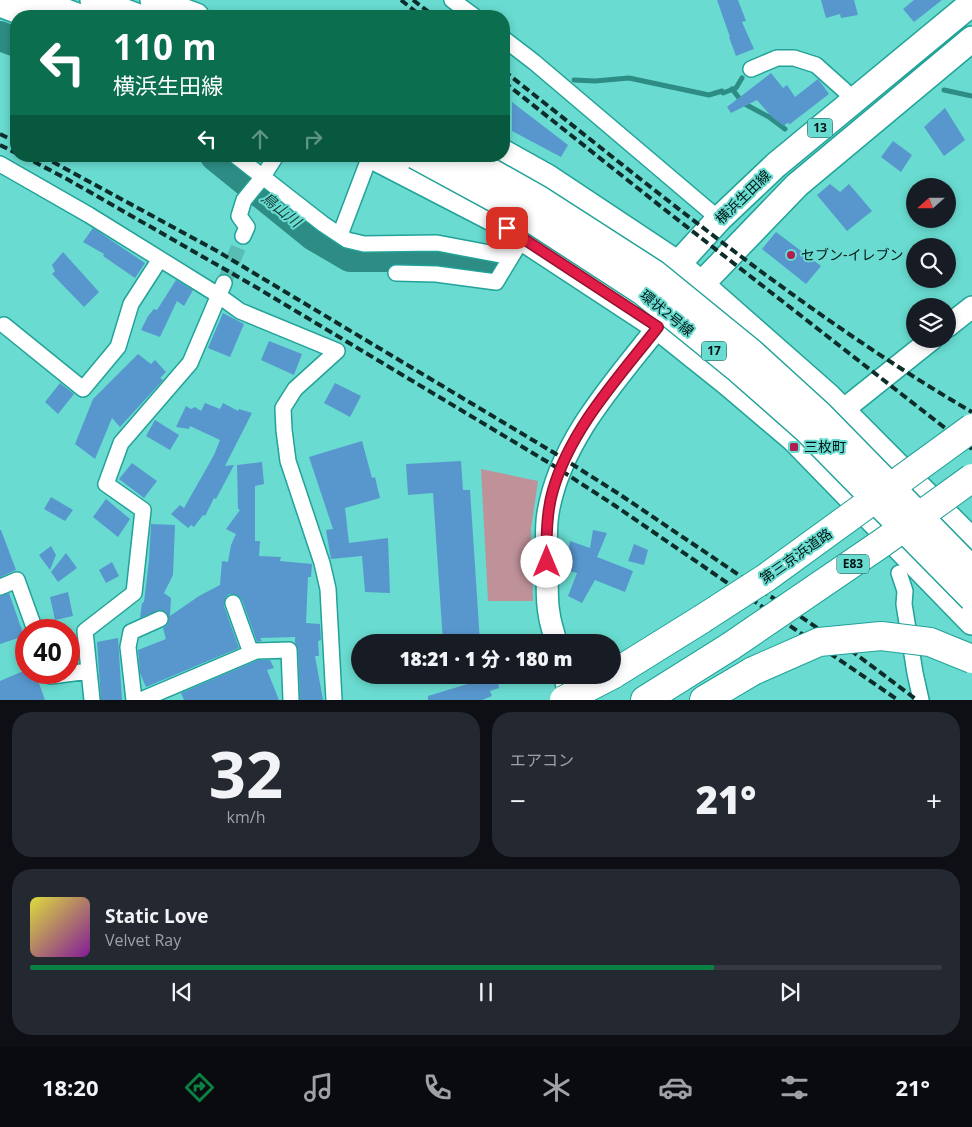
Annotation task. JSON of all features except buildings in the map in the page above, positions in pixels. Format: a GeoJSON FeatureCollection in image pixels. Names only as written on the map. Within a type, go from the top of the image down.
{"type":"FeatureCollection","features":[{"type":"Feature","properties":{"kind":"highway","name":"第三京浜道路"},"geometry":{"type":"LineString","coordinates":[[621,669],[767,577],[972,428]]}},
{"type":"Feature","properties":{"kind":"highway","name":"E83"},"geometry":{"type":"LineString","coordinates":[[645,700],[731,646],[874,549],[972,478]]}},
{"type":"Feature","properties":{"kind":"highway"},"geometry":{"type":"LineString","coordinates":[[704,700],[753,671],[819,642],[881,636],[930,642],[972,659]]}},
{"type":"Feature","properties":{"kind":"highway","name":"第三京浜道路"},"geometry":{"type":"LineString","coordinates":[[564,700],[594,684]]}},
{"type":"Feature","properties":{"kind":"main road"},"geometry":{"type":"LineString","coordinates":[[34,0],[61,10]]}},
{"type":"Feature","properties":{"kind":"main road"},"geometry":{"type":"LineString","coordinates":[[93,0],[120,10]]}},
{"type":"Feature","properties":{"kind":"main road"},"geometry":{"type":"LineString","coordinates":[[153,0],[180,10]]}},
{"type":"Feature","properties":{"kind":"main road","name":"横浜生田線"},"geometry":{"type":"LineString","coordinates":[[678,264],[720,219],[776,165],[972,3]]}},
{"type":"Feature","properties":{"kind":"main road"},"geometry":{"type":"LineString","coordinates":[[0,4],[16,10]]}},
{"type":"Feature","properties":{"kind":"main road","name":"13"},"geometry":{"type":"LineString","coordinates":[[658,327],[702,285],[797,185],[972,39]]}},
{"type":"Feature","properties":{"kind":"main road"},"geometry":{"type":"LineString","coordinates":[[510,156],[547,177],[678,264],[843,410],[972,541]]}},
{"type":"Feature","properties":{"kind":"main road"},"geometry":{"type":"LineString","coordinates":[[383,162],[492,218],[516,248],[627,306],[658,327],[794,439],[972,622]]}},
{"type":"Feature","properties":{"kind":"main road","name":"環状2号線"},"geometry":{"type":"LineString","coordinates":[[426,162],[522,214],[642,292],[738,370],[805,430],[972,599]]}},
{"type":"Feature","properties":{"kind":"main road","name":"環状2号線"},"geometry":{"type":"LineString","coordinates":[[475,162],[540,198],[655,274],[744,346],[820,414],[972,569]]}},
{"type":"Feature","properties":{"kind":"street"},"geometry":{"type":"LineString","coordinates":[[452,0],[466,10]]}},
{"type":"Feature","properties":{"kind":"street"},"geometry":{"type":"LineString","coordinates":[[510,44],[720,219]]}},
{"type":"Feature","properties":{"kind":"street"},"geometry":{"type":"LineString","coordinates":[[751,69],[777,58],[794,58],[816,65],[854,99]]}},
{"type":"Feature","properties":{"kind":"street"},"geometry":{"type":"LineString","coordinates":[[243,162],[347,240],[364,244],[437,243],[516,248],[496,282],[436,274],[396,273]]}},
{"type":"Feature","properties":{"kind":"street"},"geometry":{"type":"LineString","coordinates":[[243,236],[247,227],[239,216],[244,200],[272,162]]}},
{"type":"Feature","properties":{"kind":"street"},"geometry":{"type":"LineString","coordinates":[[340,235],[369,162]]}},
{"type":"Feature","properties":{"kind":"street"},"geometry":{"type":"LineString","coordinates":[[0,164],[89,215],[160,259],[221,289],[240,311],[337,351],[295,389],[283,408],[288,461],[322,563],[328,590],[334,700]]}},
{"type":"Feature","properties":{"kind":"street"},"geometry":{"type":"LineString","coordinates":[[4,325],[83,389],[118,347],[131,304],[160,259]]}},
{"type":"Feature","properties":{"kind":"street"},"geometry":{"type":"LineString","coordinates":[[554,634],[549,612],[546,545],[548,515],[553,490],[572,445],[595,410],[658,327],[678,264]]}},
{"type":"Feature","properties":{"kind":"street"},"geometry":{"type":"LineString","coordinates":[[92,700],[85,630],[134,593],[142,510],[106,484],[121,443],[190,364],[221,289]]}},
{"type":"Feature","properties":{"kind":"street"},"geometry":{"type":"LineString","coordinates":[[956,319],[972,306]]}},
{"type":"Feature","properties":{"kind":"street"},"geometry":{"type":"LineString","coordinates":[[843,410],[921,348]]}},
{"type":"Feature","properties":{"kind":"street"},"geometry":{"type":"LineString","coordinates":[[899,573],[905,591],[904,604],[921,700]]}},
{"type":"Feature","properties":{"kind":"street"},"geometry":{"type":"LineString","coordinates":[[0,586],[17,580],[31,619]]}},
{"type":"Feature","properties":{"kind":"street"},"geometry":{"type":"LineString","coordinates":[[233,604],[251,653]]}},
{"type":"Feature","properties":{"kind":"street"},"geometry":{"type":"LineString","coordinates":[[134,700],[128,647],[132,632],[160,619]]}},
{"type":"Feature","properties":{"kind":"street"},"geometry":{"type":"LineString","coordinates":[[141,700],[256,651],[289,650],[291,700]]}},
{"type":"Feature","properties":{"kind":"street"},"geometry":{"type":"LineString","coordinates":[[80,672],[89,671]]}},
{"type":"Feature","properties":{"kind":"street"},"geometry":{"type":"LineString","coordinates":[[567,684],[571,700]]}},
{"type":"Feature","properties":{"kind":"shaded area"},"geometry":{"type":"Polygon","coordinates":[[[481,469],[538,481],[531,529],[533,601],[488,601],[481,469]]]}},
{"type":"Feature","properties":{"kind":"waterway","name":"鳥山川"},"geometry":{"type":"LineString","coordinates":[[0,36],[10,40]]}},
{"type":"Feature","properties":{"kind":"waterway"},"geometry":{"type":"LineString","coordinates":[[574,80],[595,81],[629,78],[709,95],[722,91],[723,93],[736,88],[742,78]]}},
{"type":"Feature","properties":{"kind":"waterway"},"geometry":{"type":"LineString","coordinates":[[732,89],[743,103],[769,117],[785,129]]}},
{"type":"Feature","properties":{"kind":"waterway"},"geometry":{"type":"LineString","coordinates":[[944,90],[972,96]]}},
{"type":"Feature","properties":{"kind":"waterway","name":"鳥山川"},"geometry":{"type":"LineString","coordinates":[[222,162],[314,236],[350,257],[428,257],[492,267]]}},
{"type":"Feature","properties":{"kind":"tunnel"},"geometry":{"type":"LineString","coordinates":[[224,283],[243,236]]}},
{"type":"Feature","properties":{"kind":"railway"},"geometry":{"type":"LineString","coordinates":[[401,0],[414,10]]}},
{"type":"Feature","properties":{"kind":"railway"},"geometry":{"type":"LineString","coordinates":[[413,0],[426,10]]}},
{"type":"Feature","properties":{"kind":"railway"},"geometry":{"type":"LineString","coordinates":[[510,76],[674,206],[790,293],[850,335],[972,412]]}},
{"type":"Feature","properties":{"kind":"railway"},"geometry":{"type":"LineString","coordinates":[[510,87],[972,449]]}},
{"type":"Feature","properties":{"kind":"railway"},"geometry":{"type":"LineString","coordinates":[[0,134],[10,139]]}},
{"type":"Feature","properties":{"kind":"railway"},"geometry":{"type":"LineString","coordinates":[[0,145],[10,150]]}},
{"type":"Feature","properties":{"kind":"railway"},"geometry":{"type":"LineString","coordinates":[[34,162],[254,286],[551,464],[614,505],[898,700]]}},
{"type":"Feature","properties":{"kind":"railway"},"geometry":{"type":"LineString","coordinates":[[53,162],[217,251],[556,454],[619,494],[853,652],[917,700]]}},
{"type":"Feature","properties":{"kind":"place","name":"セブン-イレブン"},"geometry":{"type":"Point","coordinates":[791,255]}},
{"type":"Feature","properties":{"kind":"place","name":"三枚町"},"geometry":{"type":"Point","coordinates":[794,447]}},
{"type":"Feature","properties":{"kind":"route"},"geometry":{"type":"LineString","coordinates":[[507,228],[658,327],[595,410],[572,445],[562,466],[553,490],[548,515],[547,562]]}}]}
